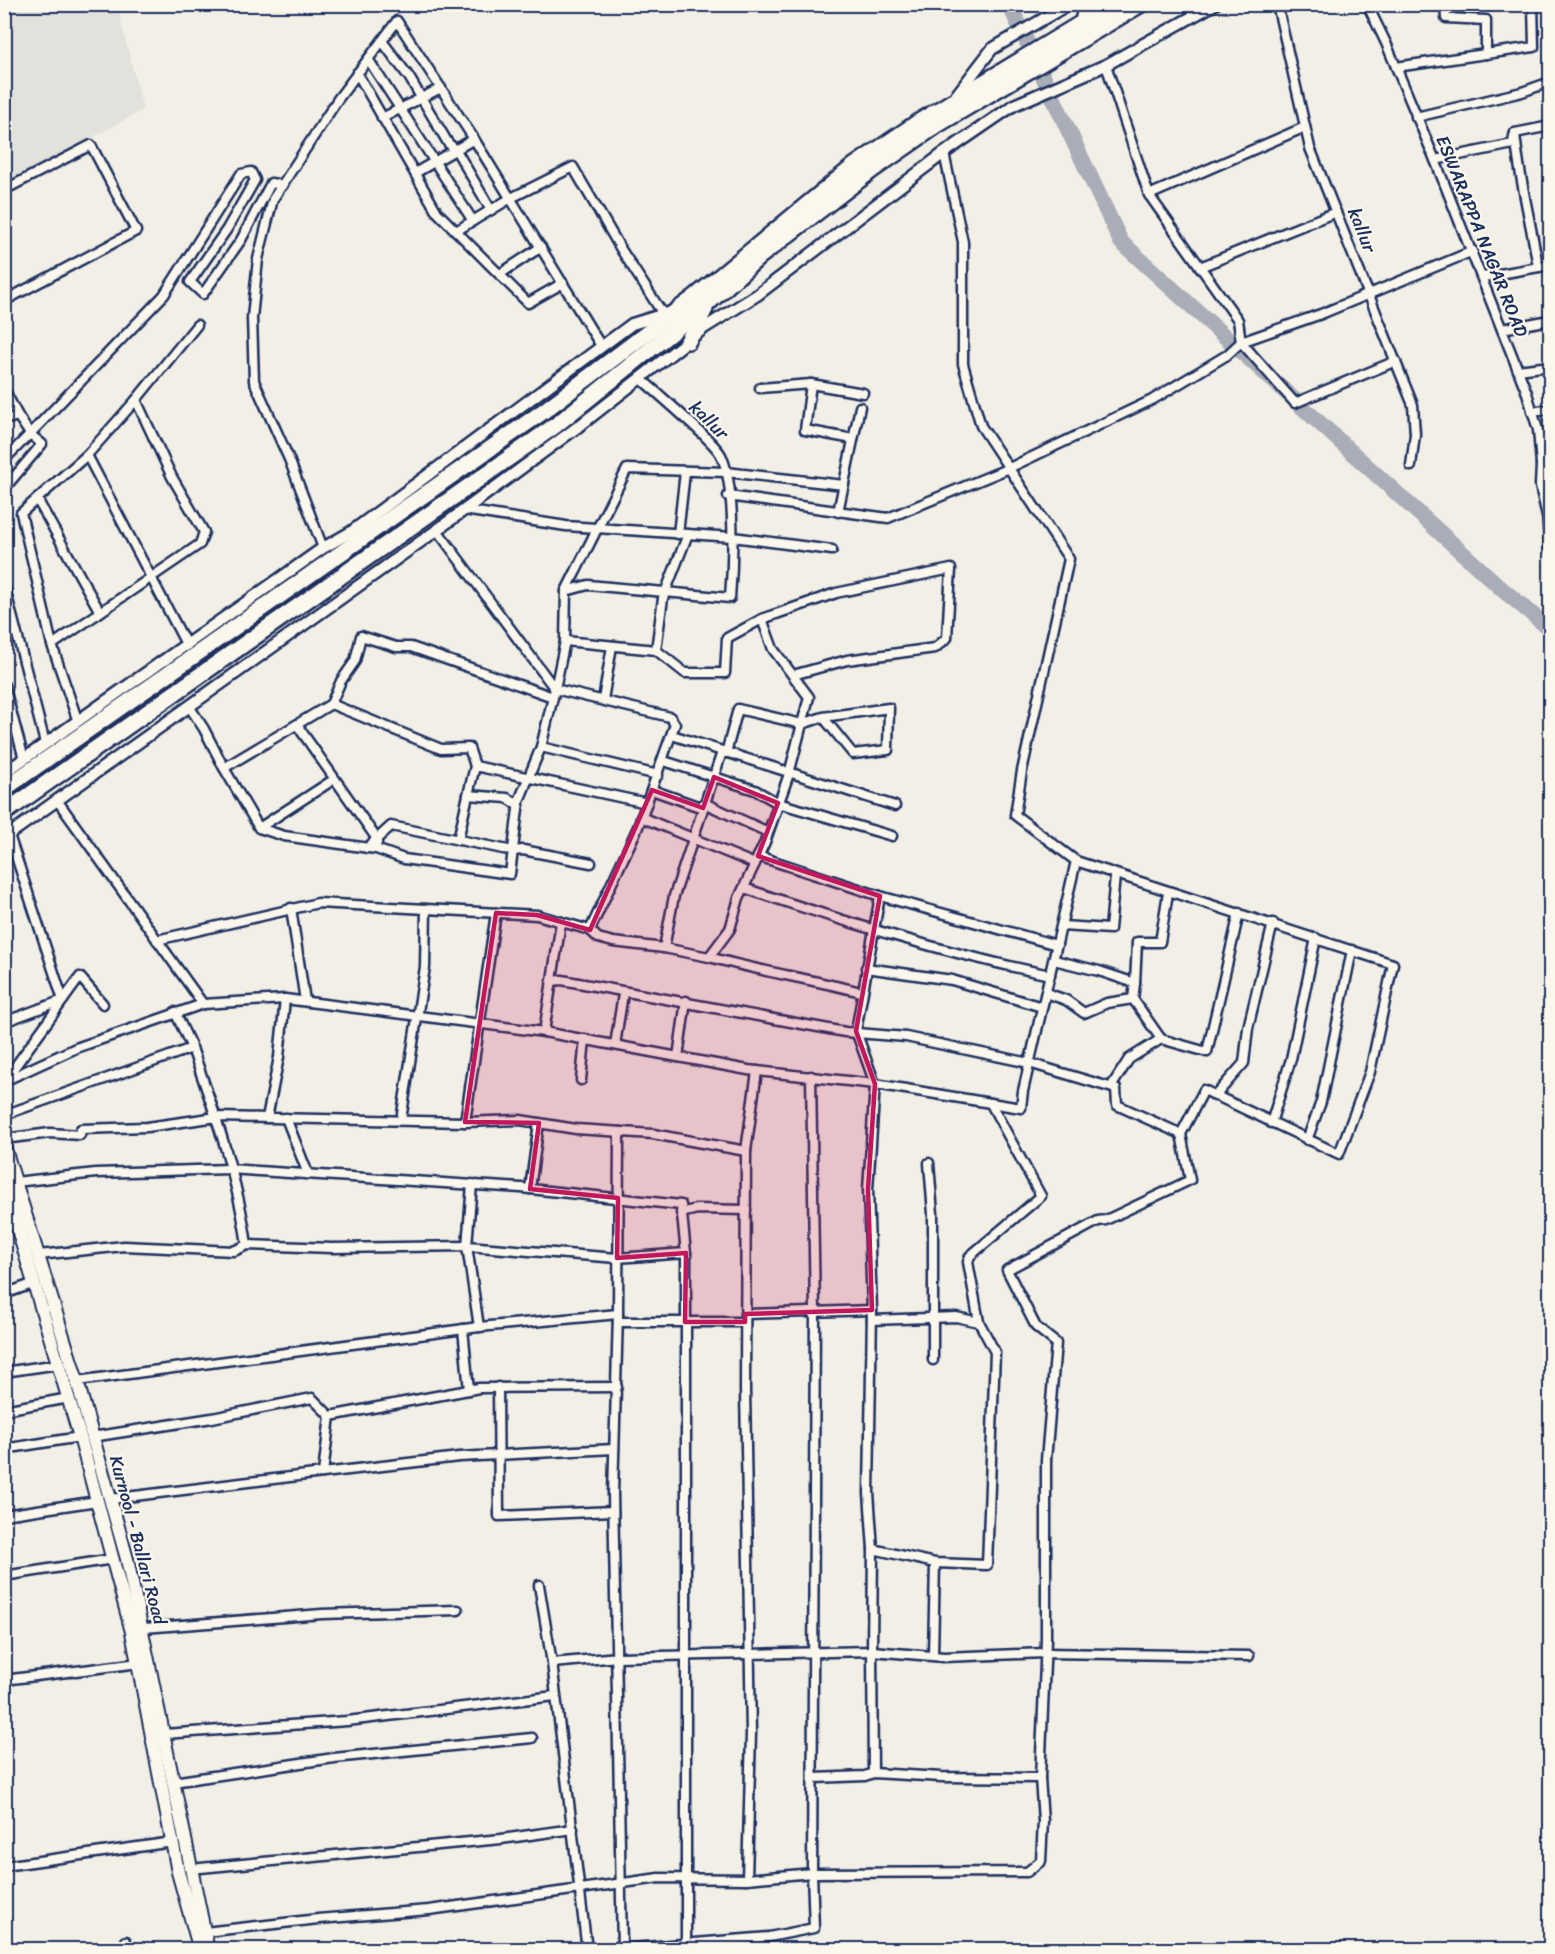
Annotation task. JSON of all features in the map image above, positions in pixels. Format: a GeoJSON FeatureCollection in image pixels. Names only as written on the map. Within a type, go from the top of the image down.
{"type":"FeatureCollection","features":[{"type":"Feature","properties":{"kind":"highway"},"geometry":{"type":"LineString","coordinates":[[1083,24],[1086,4]]}},
{"type":"Feature","properties":{"kind":"highway"},"geometry":{"type":"LineString","coordinates":[[1064,43],[1083,24],[1113,4]]}},
{"type":"Feature","properties":{"kind":"highway"},"geometry":{"type":"LineString","coordinates":[[4,813],[556,425],[707,304],[760,256],[872,170],[993,85],[1064,43],[1141,4]]}},
{"type":"Feature","properties":{"kind":"highway"},"geometry":{"type":"LineString","coordinates":[[4,789],[541,413],[854,166],[948,105],[993,85]]}},
{"type":"Feature","properties":{"kind":"highway"},"geometry":{"type":"LineString","coordinates":[[688,341],[707,304]]}},
{"type":"Feature","properties":{"kind":"main road","name":"Kurnool - Ballari Road"},"geometry":{"type":"LineString","coordinates":[[4,1146],[10,1183],[10,1222],[35,1283],[69,1398],[86,1437]]}},
{"type":"Feature","properties":{"kind":"main road","name":"Kurnool - Ballari Road"},"geometry":{"type":"LineString","coordinates":[[10,1183],[39,1255],[77,1381],[86,1437],[144,1628],[190,1869],[208,1950]]}},
{"type":"Feature","properties":{"kind":"main road","name":"Kurnool - Ballari Road"},"geometry":{"type":"LineString","coordinates":[[104,1500],[113,1559],[139,1663],[173,1842],[191,1925],[200,1950]]}},
{"type":"Feature","properties":{"kind":"street"},"geometry":{"type":"LineString","coordinates":[[948,105],[992,49],[1069,4]]}},
{"type":"Feature","properties":{"kind":"street"},"geometry":{"type":"LineString","coordinates":[[63,1000],[7,837],[437,530],[688,341],[757,295],[944,153],[1014,105],[1106,65],[1215,4]]}},
{"type":"Feature","properties":{"kind":"street","name":"kallur"},"geometry":{"type":"LineString","coordinates":[[1277,4],[1310,148],[1413,405],[1415,434],[1411,466]]}},
{"type":"Feature","properties":{"kind":"street","name":"ESWARAPPA NAGAR ROAD"},"geometry":{"type":"LineString","coordinates":[[1367,4],[1473,251],[1518,370],[1538,430],[1546,463],[1540,486],[1549,515],[1550,546]]}},
{"type":"Feature","properties":{"kind":"street"},"geometry":{"type":"LineString","coordinates":[[1445,4],[1446,18],[1486,20],[1486,54]]}},
{"type":"Feature","properties":{"kind":"street"},"geometry":{"type":"LineString","coordinates":[[1396,68],[1534,47],[1533,4]]}},
{"type":"Feature","properties":{"kind":"street"},"geometry":{"type":"LineString","coordinates":[[323,548],[289,459],[254,381],[252,318],[258,259],[273,199],[357,73],[398,21],[511,198],[601,346]]}},
{"type":"Feature","properties":{"kind":"street"},"geometry":{"type":"LineString","coordinates":[[382,41],[448,143],[456,150],[490,210]]}},
{"type":"Feature","properties":{"kind":"street"},"geometry":{"type":"LineString","coordinates":[[368,59],[473,221]]}},
{"type":"Feature","properties":{"kind":"street"},"geometry":{"type":"LineString","coordinates":[[1106,65],[1149,195],[1238,320],[1241,342],[1295,403],[1396,361]]}},
{"type":"Feature","properties":{"kind":"street"},"geometry":{"type":"LineString","coordinates":[[357,73],[436,212],[528,303],[563,283]]}},
{"type":"Feature","properties":{"kind":"street"},"geometry":{"type":"LineString","coordinates":[[1416,117],[1522,92],[1551,82]]}},
{"type":"Feature","properties":{"kind":"street"},"geometry":{"type":"LineString","coordinates":[[382,118],[441,88]]}},
{"type":"Feature","properties":{"kind":"street"},"geometry":{"type":"LineString","coordinates":[[1515,133],[1551,126]]}},
{"type":"Feature","properties":{"kind":"street"},"geometry":{"type":"LineString","coordinates":[[1149,195],[1305,127]]}},
{"type":"Feature","properties":{"kind":"street"},"geometry":{"type":"LineString","coordinates":[[1435,160],[1513,144],[1515,133]]}},
{"type":"Feature","properties":{"kind":"street"},"geometry":{"type":"LineString","coordinates":[[1515,133],[1518,169],[1530,209],[1538,267]]}},
{"type":"Feature","properties":{"kind":"street"},"geometry":{"type":"LineString","coordinates":[[415,173],[474,139]]}},
{"type":"Feature","properties":{"kind":"street"},"geometry":{"type":"LineString","coordinates":[[4,190],[91,145],[136,231],[4,301]]}},
{"type":"Feature","properties":{"kind":"street"},"geometry":{"type":"LineString","coordinates":[[205,1932],[318,1919],[429,1910],[688,1877],[747,1879],[812,1873],[1027,1872],[1041,1861],[1043,1821],[1040,1778],[1046,1460],[1056,1344],[1036,1327],[1007,1270],[1098,1221],[1106,1220],[1190,1180],[1181,1134],[1204,1090],[1339,1154],[1370,1072],[1393,964],[1273,923],[1115,876],[1076,861],[1015,815],[1022,771],[1069,559],[1007,469],[981,426],[963,364],[963,242],[944,153]]}},
{"type":"Feature","properties":{"kind":"street"},"geometry":{"type":"LineString","coordinates":[[4,773],[323,548],[351,532],[632,324],[670,312],[622,251],[573,167],[511,198],[456,231]]}},
{"type":"Feature","properties":{"kind":"street"},"geometry":{"type":"LineString","coordinates":[[4,460],[164,295],[241,174],[251,172],[255,180],[227,229],[190,282],[203,294],[241,240],[271,183],[283,185]]}},
{"type":"Feature","properties":{"kind":"street"},"geometry":{"type":"LineString","coordinates":[[1200,267],[1336,212]]}},
{"type":"Feature","properties":{"kind":"street"},"geometry":{"type":"LineString","coordinates":[[500,274],[541,247]]}},
{"type":"Feature","properties":{"kind":"street"},"geometry":{"type":"LineString","coordinates":[[728,496],[888,518],[1007,469],[1152,400],[1227,355],[1241,342],[1473,251]]}},
{"type":"Feature","properties":{"kind":"street"},"geometry":{"type":"LineString","coordinates":[[1483,277],[1551,265]]}},
{"type":"Feature","properties":{"kind":"street"},"geometry":{"type":"LineString","coordinates":[[1502,329],[1551,320]]}},
{"type":"Feature","properties":{"kind":"street"},"geometry":{"type":"LineString","coordinates":[[77,720],[52,645],[21,513],[87,455],[136,400],[197,325]]}},
{"type":"Feature","properties":{"kind":"street"},"geometry":{"type":"LineString","coordinates":[[1518,370],[1551,366]]}},
{"type":"Feature","properties":{"kind":"street","name":"kallur"},"geometry":{"type":"LineString","coordinates":[[640,378],[720,453],[726,472],[734,553],[730,598],[665,594]]}},
{"type":"Feature","properties":{"kind":"street"},"geometry":{"type":"LineString","coordinates":[[760,388],[811,384],[863,393]]}},
{"type":"Feature","properties":{"kind":"street"},"geometry":{"type":"LineString","coordinates":[[811,384],[804,430],[853,439]]}},
{"type":"Feature","properties":{"kind":"street"},"geometry":{"type":"LineString","coordinates":[[4,388],[18,417],[30,434],[42,444],[4,489]]}},
{"type":"Feature","properties":{"kind":"street"},"geometry":{"type":"LineString","coordinates":[[52,645],[200,544],[204,532],[172,477],[136,400]]}},
{"type":"Feature","properties":{"kind":"street"},"geometry":{"type":"LineString","coordinates":[[838,512],[860,407]]}},
{"type":"Feature","properties":{"kind":"street"},"geometry":{"type":"LineString","coordinates":[[1532,412],[1551,409]]}},
{"type":"Feature","properties":{"kind":"street"},"geometry":{"type":"LineString","coordinates":[[4,420],[18,417]]}},
{"type":"Feature","properties":{"kind":"street"},"geometry":{"type":"LineString","coordinates":[[87,455],[187,646]]}},
{"type":"Feature","properties":{"kind":"street"},"geometry":{"type":"LineString","coordinates":[[189,706],[259,828],[284,836],[372,848],[404,860],[510,874],[519,805],[541,747],[565,641],[566,591],[627,469],[726,472],[844,485]]}},
{"type":"Feature","properties":{"kind":"street"},"geometry":{"type":"LineString","coordinates":[[678,534],[685,472]]}},
{"type":"Feature","properties":{"kind":"street"},"geometry":{"type":"LineString","coordinates":[[37,499],[100,612]]}},
{"type":"Feature","properties":{"kind":"street"},"geometry":{"type":"LineString","coordinates":[[464,510],[596,528],[733,537],[832,550]]}},
{"type":"Feature","properties":{"kind":"street"},"geometry":{"type":"LineString","coordinates":[[437,530],[554,693]]}},
{"type":"Feature","properties":{"kind":"street"},"geometry":{"type":"LineString","coordinates":[[656,650],[665,594],[688,534]]}},
{"type":"Feature","properties":{"kind":"street"},"geometry":{"type":"LineString","coordinates":[[565,641],[656,650],[685,673],[725,673],[727,638],[762,619],[836,593],[951,568],[947,638],[935,648],[847,660],[793,675]]}},
{"type":"Feature","properties":{"kind":"street"},"geometry":{"type":"LineString","coordinates":[[4,584],[45,743]]}},
{"type":"Feature","properties":{"kind":"street"},"geometry":{"type":"LineString","coordinates":[[566,591],[588,585],[665,594]]}},
{"type":"Feature","properties":{"kind":"street"},"geometry":{"type":"LineString","coordinates":[[708,957],[730,929],[744,888],[768,832],[789,774],[808,697],[773,649],[762,619]]}},
{"type":"Feature","properties":{"kind":"street"},"geometry":{"type":"LineString","coordinates":[[224,768],[331,704],[341,681],[355,661],[361,636],[396,647],[411,647],[554,693],[603,700],[670,717],[675,724],[664,761],[590,930]]}},
{"type":"Feature","properties":{"kind":"street"},"geometry":{"type":"LineString","coordinates":[[603,700],[612,646]]}},
{"type":"Feature","properties":{"kind":"street"},"geometry":{"type":"LineString","coordinates":[[4,685],[24,759]]}},
{"type":"Feature","properties":{"kind":"street"},"geometry":{"type":"LineString","coordinates":[[331,704],[441,749],[469,748],[475,766],[458,840]]}},
{"type":"Feature","properties":{"kind":"street"},"geometry":{"type":"LineString","coordinates":[[664,948],[674,896],[738,709],[802,724],[823,717],[889,708],[888,750],[853,754],[823,717]]}},
{"type":"Feature","properties":{"kind":"street"},"geometry":{"type":"LineString","coordinates":[[297,724],[333,780],[377,839]]}},
{"type":"Feature","properties":{"kind":"street"},"geometry":{"type":"LineString","coordinates":[[672,735],[895,806]]}},
{"type":"Feature","properties":{"kind":"street"},"geometry":{"type":"LineString","coordinates":[[541,747],[658,775]]}},
{"type":"Feature","properties":{"kind":"street"},"geometry":{"type":"LineString","coordinates":[[664,761],[755,790],[778,803],[892,836]]}},
{"type":"Feature","properties":{"kind":"street"},"geometry":{"type":"LineString","coordinates":[[475,766],[647,803]]}},
{"type":"Feature","properties":{"kind":"street"},"geometry":{"type":"LineString","coordinates":[[259,828],[333,780]]}},
{"type":"Feature","properties":{"kind":"street"},"geometry":{"type":"LineString","coordinates":[[652,790],[703,806],[768,832]]}},
{"type":"Feature","properties":{"kind":"street"},"geometry":{"type":"LineString","coordinates":[[468,795],[507,798],[519,805]]}},
{"type":"Feature","properties":{"kind":"street"},"geometry":{"type":"LineString","coordinates":[[57,800],[203,1004]]}},
{"type":"Feature","properties":{"kind":"street"},"geometry":{"type":"LineString","coordinates":[[641,817],[693,839],[756,860],[1057,945]]}},
{"type":"Feature","properties":{"kind":"street"},"geometry":{"type":"LineString","coordinates":[[372,848],[377,839],[391,826],[513,851],[523,850],[591,863]]}},
{"type":"Feature","properties":{"kind":"street"},"geometry":{"type":"LineString","coordinates":[[5,1080],[76,1048],[175,1012],[203,1004],[285,999],[544,1032],[757,1071],[875,1084],[1021,1108],[1029,1063],[1076,861]]}},
{"type":"Feature","properties":{"kind":"street"},"geometry":{"type":"LineString","coordinates":[[1062,926],[1110,929],[1115,876]]}},
{"type":"Feature","properties":{"kind":"street"},"geometry":{"type":"LineString","coordinates":[[744,888],[873,932],[962,956],[1050,975]]}},
{"type":"Feature","properties":{"kind":"street"},"geometry":{"type":"LineString","coordinates":[[1168,893],[1160,942],[1137,942],[1133,999],[1161,1039],[1207,1052],[1239,913]]}},
{"type":"Feature","properties":{"kind":"street"},"geometry":{"type":"LineString","coordinates":[[873,1773],[873,1550],[869,1493],[872,1310],[868,1189],[875,1084],[856,1031],[861,992],[880,896]]}},
{"type":"Feature","properties":{"kind":"street"},"geometry":{"type":"LineString","coordinates":[[157,940],[318,903],[537,915],[590,930],[598,938],[613,942],[664,948],[708,957],[760,972],[792,975],[861,992]]}},
{"type":"Feature","properties":{"kind":"street"},"geometry":{"type":"LineString","coordinates":[[291,908],[305,1001]]}},
{"type":"Feature","properties":{"kind":"street"},"geometry":{"type":"LineString","coordinates":[[401,1120],[425,967],[426,909]]}},
{"type":"Feature","properties":{"kind":"street"},"geometry":{"type":"LineString","coordinates":[[465,1122],[496,913]]}},
{"type":"Feature","properties":{"kind":"street"},"geometry":{"type":"LineString","coordinates":[[544,1032],[561,922]]}},
{"type":"Feature","properties":{"kind":"street"},"geometry":{"type":"LineString","coordinates":[[1215,1096],[1244,1063],[1248,1028],[1273,923]]}},
{"type":"Feature","properties":{"kind":"street"},"geometry":{"type":"LineString","coordinates":[[1271,1123],[1291,1059],[1316,938]]}},
{"type":"Feature","properties":{"kind":"street"},"geometry":{"type":"LineString","coordinates":[[1307,1140],[1321,1102],[1352,950]]}},
{"type":"Feature","properties":{"kind":"street"},"geometry":{"type":"LineString","coordinates":[[1054,960],[1099,971],[1134,984]]}},
{"type":"Feature","properties":{"kind":"street"},"geometry":{"type":"LineString","coordinates":[[866,968],[952,980],[1042,1007]]}},
{"type":"Feature","properties":{"kind":"street"},"geometry":{"type":"LineString","coordinates":[[5,1080],[80,977],[103,1004]]}},
{"type":"Feature","properties":{"kind":"street"},"geometry":{"type":"LineString","coordinates":[[551,981],[572,982],[623,994],[686,1001],[845,1032],[856,1031],[906,1037],[1029,1063],[1116,1089],[1117,1105],[1181,1134]]}},
{"type":"Feature","properties":{"kind":"street"},"geometry":{"type":"LineString","coordinates":[[1046,993],[1066,1000],[1084,1013],[1107,1004],[1133,999]]}},
{"type":"Feature","properties":{"kind":"street"},"geometry":{"type":"LineString","coordinates":[[615,1045],[623,994]]}},
{"type":"Feature","properties":{"kind":"street"},"geometry":{"type":"LineString","coordinates":[[267,1118],[279,1057],[285,999]]}},
{"type":"Feature","properties":{"kind":"street"},"geometry":{"type":"LineString","coordinates":[[4,1022],[63,1000]]}},
{"type":"Feature","properties":{"kind":"street"},"geometry":{"type":"LineString","coordinates":[[678,1057],[686,1001]]}},
{"type":"Feature","properties":{"kind":"street"},"geometry":{"type":"LineString","coordinates":[[175,1012],[192,1048],[217,1117],[229,1169],[242,1206],[247,1245]]}},
{"type":"Feature","properties":{"kind":"street"},"geometry":{"type":"LineString","coordinates":[[581,1080],[585,1039]]}},
{"type":"Feature","properties":{"kind":"street"},"geometry":{"type":"LineString","coordinates":[[1111,1087],[1129,1059],[1161,1039]]}},
{"type":"Feature","properties":{"kind":"street"},"geometry":{"type":"LineString","coordinates":[[4,1115],[192,1048]]}},
{"type":"Feature","properties":{"kind":"street"},"geometry":{"type":"LineString","coordinates":[[747,1879],[751,1733],[745,1318],[746,1151],[757,1071]]}},
{"type":"Feature","properties":{"kind":"street"},"geometry":{"type":"LineString","coordinates":[[608,1950],[686,1947],[769,1937],[814,1928],[812,1873],[815,1311],[811,1076]]}},
{"type":"Feature","properties":{"kind":"street"},"geometry":{"type":"LineString","coordinates":[[873,1550],[935,1563],[987,1565],[995,1352],[979,1322],[968,1262],[970,1256],[1041,1196],[991,1104]]}},
{"type":"Feature","properties":{"kind":"street"},"geometry":{"type":"LineString","coordinates":[[4,1138],[50,1133],[80,1135],[81,1129],[147,1127],[217,1117],[465,1122],[520,1120],[653,1134],[746,1151]]}},
{"type":"Feature","properties":{"kind":"street"},"geometry":{"type":"LineString","coordinates":[[286,1118],[308,1174]]}},
{"type":"Feature","properties":{"kind":"street"},"geometry":{"type":"LineString","coordinates":[[530,1189],[539,1123]]}},
{"type":"Feature","properties":{"kind":"street"},"geometry":{"type":"LineString","coordinates":[[619,1132],[614,1510],[622,1948]]}},
{"type":"Feature","properties":{"kind":"street"},"geometry":{"type":"LineString","coordinates":[[929,1163],[933,1360]]}},
{"type":"Feature","properties":{"kind":"street"},"geometry":{"type":"LineString","coordinates":[[10,1183],[96,1173],[229,1169],[472,1184],[681,1205],[687,1252],[685,1322],[688,1877],[686,1947]]}},
{"type":"Feature","properties":{"kind":"street"},"geometry":{"type":"LineString","coordinates":[[472,1184],[467,1246],[479,1327]]}},
{"type":"Feature","properties":{"kind":"street"},"geometry":{"type":"LineString","coordinates":[[681,1213],[697,1209],[746,1210]]}},
{"type":"Feature","properties":{"kind":"street"},"geometry":{"type":"LineString","coordinates":[[39,1255],[124,1246],[234,1251],[247,1245],[332,1248],[467,1246],[617,1258],[687,1252]]}},
{"type":"Feature","properties":{"kind":"street"},"geometry":{"type":"LineString","coordinates":[[4,1294],[35,1283]]}},
{"type":"Feature","properties":{"kind":"street"},"geometry":{"type":"LineString","coordinates":[[77,1381],[479,1327],[618,1318],[685,1322],[815,1311],[872,1310]]}},
{"type":"Feature","properties":{"kind":"street"},"geometry":{"type":"LineString","coordinates":[[872,1320],[956,1317],[979,1322]]}},
{"type":"Feature","properties":{"kind":"street"},"geometry":{"type":"LineString","coordinates":[[462,1329],[469,1390]]}},
{"type":"Feature","properties":{"kind":"street"},"geometry":{"type":"LineString","coordinates":[[4,1372],[59,1364]]}},
{"type":"Feature","properties":{"kind":"street"},"geometry":{"type":"LineString","coordinates":[[330,1416],[469,1390],[498,1387],[617,1387]]}},
{"type":"Feature","properties":{"kind":"street"},"geometry":{"type":"LineString","coordinates":[[498,1387],[499,1516],[614,1510]]}},
{"type":"Feature","properties":{"kind":"street"},"geometry":{"type":"LineString","coordinates":[[4,1410],[69,1398]]}},
{"type":"Feature","properties":{"kind":"street"},"geometry":{"type":"LineString","coordinates":[[4,1449],[212,1418],[312,1398],[330,1416]]}},
{"type":"Feature","properties":{"kind":"street"},"geometry":{"type":"LineString","coordinates":[[323,1473],[330,1416]]}},
{"type":"Feature","properties":{"kind":"street"},"geometry":{"type":"LineString","coordinates":[[4,1515],[104,1500],[323,1473],[499,1455],[614,1449]]}},
{"type":"Feature","properties":{"kind":"street"},"geometry":{"type":"LineString","coordinates":[[4,1576],[113,1559]]}},
{"type":"Feature","properties":{"kind":"street"},"geometry":{"type":"LineString","coordinates":[[933,1655],[935,1563]]}},
{"type":"Feature","properties":{"kind":"street"},"geometry":{"type":"LineString","coordinates":[[539,1585],[552,1663],[587,1950]]}},
{"type":"Feature","properties":{"kind":"street"},"geometry":{"type":"LineString","coordinates":[[144,1628],[322,1614],[458,1610]]}},
{"type":"Feature","properties":{"kind":"street"},"geometry":{"type":"LineString","coordinates":[[552,1663],[618,1657],[872,1651],[933,1655],[1044,1653],[1249,1656]]}},
{"type":"Feature","properties":{"kind":"street"},"geometry":{"type":"LineString","coordinates":[[4,1680],[139,1663]]}},
{"type":"Feature","properties":{"kind":"street"},"geometry":{"type":"LineString","coordinates":[[164,1734],[347,1721],[555,1696]]}},
{"type":"Feature","properties":{"kind":"street"},"geometry":{"type":"LineString","coordinates":[[173,1782],[333,1758],[532,1738]]}},
{"type":"Feature","properties":{"kind":"street"},"geometry":{"type":"LineString","coordinates":[[814,1778],[865,1776],[873,1773],[942,1777],[1040,1778]]}},
{"type":"Feature","properties":{"kind":"street"},"geometry":{"type":"LineString","coordinates":[[190,1869],[501,1839],[573,1829]]}},
{"type":"Feature","properties":{"kind":"street"},"geometry":{"type":"LineString","coordinates":[[4,1866],[173,1842]]}},
{"type":"Feature","properties":{"kind":"street"},"geometry":{"type":"LineString","coordinates":[[735,1940],[736,1950]]}},
{"type":"Feature","properties":{"kind":"highlighted area"},"geometry":{"type":"Polygon","coordinates":[[[714,777],[778,803],[758,856],[880,896],[856,1031],[875,1084],[868,1189],[872,1310],[745,1314],[745,1322],[685,1322],[686,1253],[617,1258],[618,1198],[530,1189],[539,1123],[465,1122],[496,913],[537,915],[590,930],[652,790],[703,808],[714,777]]]}},
{"type":"Feature","properties":{"kind":"shaded area"},"geometry":{"type":"Polygon","coordinates":[[[5,4],[117,5],[143,110],[5,185],[5,4]]]}},
{"type":"Feature","properties":{"kind":"waterway"},"geometry":{"type":"LineString","coordinates":[[1009,4],[1121,242],[1503,590],[1550,629]]}}]}
